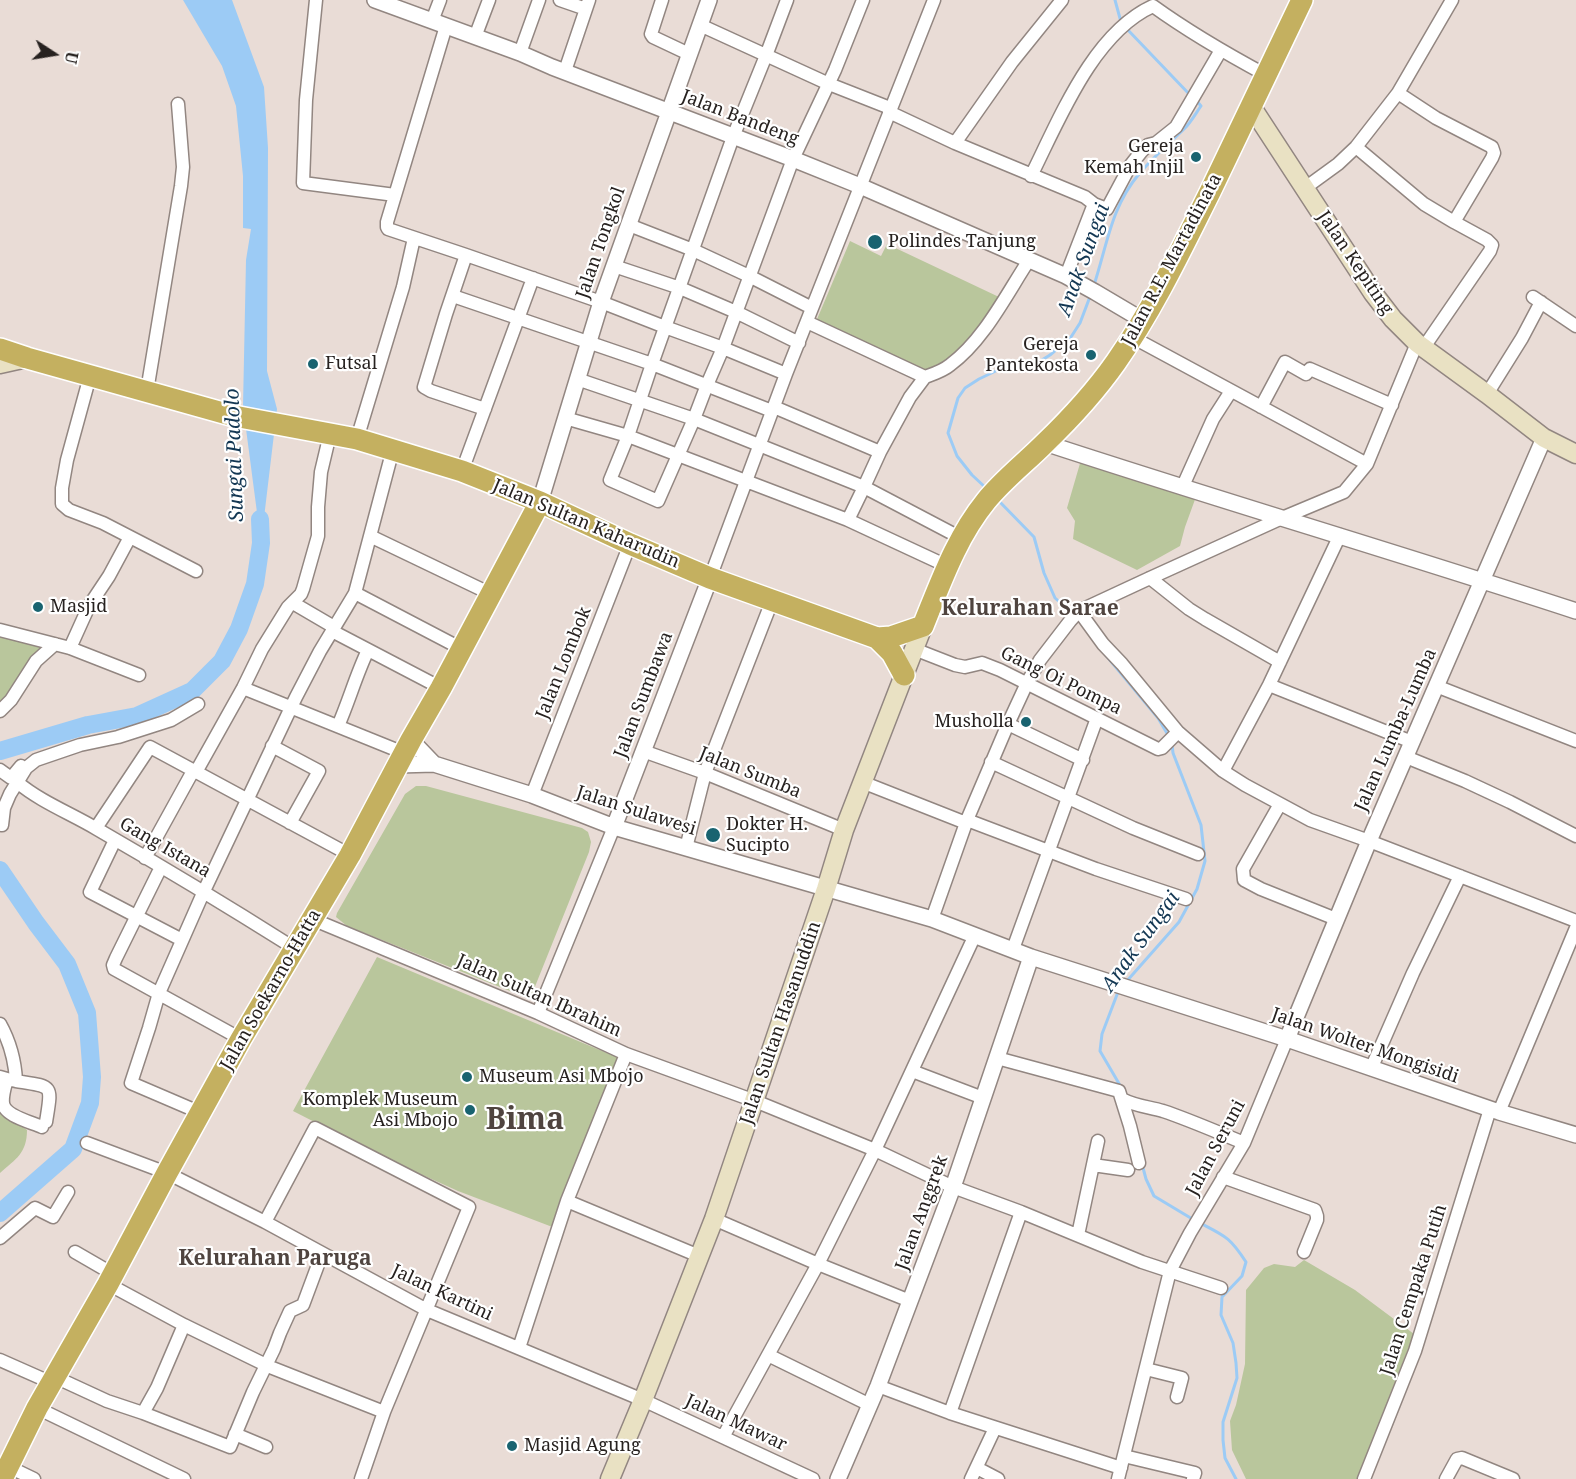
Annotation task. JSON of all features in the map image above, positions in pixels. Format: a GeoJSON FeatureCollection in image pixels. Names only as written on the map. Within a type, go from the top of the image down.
{"type":"FeatureCollection","features":[{"type":"Feature","properties":{"kind":"highway","name":"Jalan R.E. Martadinata"},"geometry":{"type":"LineString","coordinates":[[961,538],[990,495],[1096,390],[1138,329],[1196,220],[1302,0]]}},
{"type":"Feature","properties":{"kind":"highway","name":"Jalan Sultan Kaharudin"},"geometry":{"type":"LineString","coordinates":[[0,349],[234,416],[357,439],[462,471],[540,502],[710,578],[877,638]]}},
{"type":"Feature","properties":{"kind":"highway","name":"Jalan Soekarno-Hatta"},"geometry":{"type":"LineString","coordinates":[[4,1472],[37,1408],[111,1279],[241,1040],[350,855],[540,502]]}},
{"type":"Feature","properties":{"kind":"highway","name":"Jalan Sultan Hasanuddin"},"geometry":{"type":"LineString","coordinates":[[923,626],[961,538]]}},
{"type":"Feature","properties":{"kind":"highway"},"geometry":{"type":"LineString","coordinates":[[877,638],[923,626]]}},
{"type":"Feature","properties":{"kind":"highway"},"geometry":{"type":"LineString","coordinates":[[877,638],[892,653],[904,675]]}},
{"type":"Feature","properties":{"kind":"main road","name":"Jalan Kepiting"},"geometry":{"type":"LineString","coordinates":[[1251,106],[1393,320],[1421,345],[1544,438],[1576,453]]}},
{"type":"Feature","properties":{"kind":"main road"},"geometry":{"type":"LineString","coordinates":[[0,364],[27,358]]}},
{"type":"Feature","properties":{"kind":"main road","name":"Jalan Sultan Hasanuddin"},"geometry":{"type":"LineString","coordinates":[[610,1479],[714,1219],[844,830],[923,626]]}},
{"type":"Feature","properties":{"kind":"street"},"geometry":{"type":"LineString","coordinates":[[316,0],[306,100],[303,183],[395,195]]}},
{"type":"Feature","properties":{"kind":"street","name":"Jalan Bandeng"},"geometry":{"type":"LineString","coordinates":[[375,0],[520,53],[860,186],[1066,276],[1090,289],[1138,329]]}},
{"type":"Feature","properties":{"kind":"street"},"geometry":{"type":"LineString","coordinates":[[440,0],[439,24],[387,227],[392,231],[601,302],[786,374]]}},
{"type":"Feature","properties":{"kind":"street"},"geometry":{"type":"LineString","coordinates":[[475,37],[489,0]]}},
{"type":"Feature","properties":{"kind":"street"},"geometry":{"type":"LineString","coordinates":[[520,53],[539,0]]}},
{"type":"Feature","properties":{"kind":"street"},"geometry":{"type":"LineString","coordinates":[[560,0],[588,4],[565,71]]}},
{"type":"Feature","properties":{"kind":"street"},"geometry":{"type":"LineString","coordinates":[[662,0],[651,34],[689,54]]}},
{"type":"Feature","properties":{"kind":"street","name":"Jalan Tongkol"},"geometry":{"type":"LineString","coordinates":[[540,502],[601,302],[709,0]]}},
{"type":"Feature","properties":{"kind":"street"},"geometry":{"type":"LineString","coordinates":[[787,0],[733,137],[628,436],[610,480],[658,501],[723,348],[793,159],[829,84],[864,0]]}},
{"type":"Feature","properties":{"kind":"street"},"geometry":{"type":"LineString","coordinates":[[710,578],[786,374],[934,0]]}},
{"type":"Feature","properties":{"kind":"street"},"geometry":{"type":"LineString","coordinates":[[955,143],[1012,62],[1062,0]]}},
{"type":"Feature","properties":{"kind":"street"},"geometry":{"type":"LineString","coordinates":[[1305,188],[1338,164],[1356,147],[1398,93],[1452,0]]}},
{"type":"Feature","properties":{"kind":"street"},"geometry":{"type":"LineString","coordinates":[[1031,176],[1086,70],[1111,37],[1144,10],[1153,6],[1177,24],[1266,75]]}},
{"type":"Feature","properties":{"kind":"street"},"geometry":{"type":"LineString","coordinates":[[700,25],[890,110],[955,143],[1085,197],[1094,204],[1107,209],[1130,166],[1141,152],[1176,127],[1221,50]]}},
{"type":"Feature","properties":{"kind":"street"},"geometry":{"type":"LineString","coordinates":[[1398,93],[1436,118],[1492,147],[1494,153],[1492,158],[1454,222]]}},
{"type":"Feature","properties":{"kind":"street"},"geometry":{"type":"LineString","coordinates":[[147,391],[181,186],[183,167],[178,104]]}},
{"type":"Feature","properties":{"kind":"street"},"geometry":{"type":"LineString","coordinates":[[932,919],[966,821],[1027,683],[1041,660],[1075,615],[1150,578],[1344,492],[1367,464],[1421,345],[1492,248],[1487,240],[1424,204],[1356,147]]}},
{"type":"Feature","properties":{"kind":"street"},"geometry":{"type":"LineString","coordinates":[[1066,276],[1094,204]]}},
{"type":"Feature","properties":{"kind":"street"},"geometry":{"type":"LineString","coordinates":[[629,225],[693,250],[812,308]]}},
{"type":"Feature","properties":{"kind":"street"},"geometry":{"type":"LineString","coordinates":[[357,439],[403,287],[414,238]]}},
{"type":"Feature","properties":{"kind":"street"},"geometry":{"type":"LineString","coordinates":[[466,255],[424,387],[485,409]]}},
{"type":"Feature","properties":{"kind":"street"},"geometry":{"type":"LineString","coordinates":[[848,520],[880,452],[910,397],[925,377],[949,367],[970,349],[1029,260]]}},
{"type":"Feature","properties":{"kind":"street"},"geometry":{"type":"LineString","coordinates":[[614,266],[680,288],[799,343]]}},
{"type":"Feature","properties":{"kind":"street"},"geometry":{"type":"LineString","coordinates":[[462,471],[533,278]]}},
{"type":"Feature","properties":{"kind":"street"},"geometry":{"type":"LineString","coordinates":[[453,296],[652,364],[880,452]]}},
{"type":"Feature","properties":{"kind":"street"},"geometry":{"type":"LineString","coordinates":[[1487,394],[1522,338],[1537,299],[1576,326]]}},
{"type":"Feature","properties":{"kind":"street"},"geometry":{"type":"LineString","coordinates":[[807,322],[925,377]]}},
{"type":"Feature","properties":{"kind":"street"},"geometry":{"type":"LineString","coordinates":[[1138,329],[1232,391],[1367,464]]}},
{"type":"Feature","properties":{"kind":"street"},"geometry":{"type":"LineString","coordinates":[[1261,407],[1285,362],[1306,374],[1310,369],[1392,405]]}},
{"type":"Feature","properties":{"kind":"street"},"geometry":{"type":"LineString","coordinates":[[90,376],[66,460],[62,504],[69,510],[103,523],[196,571]]}},
{"type":"Feature","properties":{"kind":"street"},"geometry":{"type":"LineString","coordinates":[[577,380],[694,419],[760,444],[864,487],[961,538]]}},
{"type":"Feature","properties":{"kind":"street"},"geometry":{"type":"LineString","coordinates":[[1182,488],[1213,419],[1232,391]]}},
{"type":"Feature","properties":{"kind":"street"},"geometry":{"type":"LineString","coordinates":[[565,418],[628,436],[848,520],[947,566]]}},
{"type":"Feature","properties":{"kind":"street"},"geometry":{"type":"LineString","coordinates":[[145,858],[243,688],[262,649],[288,607],[301,594],[318,536],[321,472],[330,434]]}},
{"type":"Feature","properties":{"kind":"street","name":"Jalan Lumba-Lumba"},"geometry":{"type":"LineString","coordinates":[[1287,1039],[1369,841],[1544,438]]}},
{"type":"Feature","properties":{"kind":"street"},"geometry":{"type":"LineString","coordinates":[[1045,443],[1182,488],[1576,610]]}},
{"type":"Feature","properties":{"kind":"street"},"geometry":{"type":"LineString","coordinates":[[201,1113],[131,1083],[159,993],[204,891],[291,707],[354,594],[393,449]]}},
{"type":"Feature","properties":{"kind":"street"},"geometry":{"type":"LineString","coordinates":[[370,536],[491,594]]}},
{"type":"Feature","properties":{"kind":"street"},"geometry":{"type":"LineString","coordinates":[[1223,771],[1280,662],[1340,536]]}},
{"type":"Feature","properties":{"kind":"street"},"geometry":{"type":"LineString","coordinates":[[70,648],[89,606],[109,576],[130,537]]}},
{"type":"Feature","properties":{"kind":"street","name":"Jalan Lombok"},"geometry":{"type":"LineString","coordinates":[[532,795],[630,544]]}},
{"type":"Feature","properties":{"kind":"street","name":"Jalan Sumbawa"},"geometry":{"type":"LineString","coordinates":[[614,827],[710,578]]}},
{"type":"Feature","properties":{"kind":"street"},"geometry":{"type":"LineString","coordinates":[[1150,578],[1189,609],[1280,662]]}},
{"type":"Feature","properties":{"kind":"street"},"geometry":{"type":"LineString","coordinates":[[354,594],[462,649]]}},
{"type":"Feature","properties":{"kind":"street"},"geometry":{"type":"LineString","coordinates":[[686,848],[705,773],[772,602]]}},
{"type":"Feature","properties":{"kind":"street"},"geometry":{"type":"LineString","coordinates":[[293,603],[368,650],[441,688]]}},
{"type":"Feature","properties":{"kind":"street"},"geometry":{"type":"LineString","coordinates":[[1075,615],[1122,664],[1173,737],[1245,785],[1310,820],[1576,921]]}},
{"type":"Feature","properties":{"kind":"street"},"geometry":{"type":"LineString","coordinates":[[0,630],[70,648],[139,675]]}},
{"type":"Feature","properties":{"kind":"street"},"geometry":{"type":"LineString","coordinates":[[0,711],[11,700],[36,661],[55,644]]}},
{"type":"Feature","properties":{"kind":"street","name":"Gang Oi Pompa"},"geometry":{"type":"LineString","coordinates":[[914,649],[956,665],[965,667],[982,663],[1000,670],[1156,748],[1161,749],[1173,737]]}},
{"type":"Feature","properties":{"kind":"street"},"geometry":{"type":"LineString","coordinates":[[338,726],[368,650]]}},
{"type":"Feature","properties":{"kind":"street"},"geometry":{"type":"LineString","coordinates":[[1269,684],[1412,742]]}},
{"type":"Feature","properties":{"kind":"street"},"geometry":{"type":"LineString","coordinates":[[1436,687],[1576,741]]}},
{"type":"Feature","properties":{"kind":"street"},"geometry":{"type":"LineString","coordinates":[[243,688],[405,753]]}},
{"type":"Feature","properties":{"kind":"street"},"geometry":{"type":"LineString","coordinates":[[2,825],[9,794],[8,776],[36,760],[80,745],[171,720],[198,704]]}},
{"type":"Feature","properties":{"kind":"street"},"geometry":{"type":"LineString","coordinates":[[1013,949],[1097,718]]}},
{"type":"Feature","properties":{"kind":"street"},"geometry":{"type":"LineString","coordinates":[[1008,724],[1083,760]]}},
{"type":"Feature","properties":{"kind":"street"},"geometry":{"type":"LineString","coordinates":[[272,746],[319,771],[290,823]]}},
{"type":"Feature","properties":{"kind":"street"},"geometry":{"type":"LineString","coordinates":[[96,828],[150,747],[350,855]]}},
{"type":"Feature","properties":{"kind":"street","name":"Jalan Sumba"},"geometry":{"type":"LineString","coordinates":[[643,751],[705,773],[844,830]]}},
{"type":"Feature","properties":{"kind":"street","name":"Jalan Sulawesi"},"geometry":{"type":"LineString","coordinates":[[405,753],[434,764]]}},
{"type":"Feature","properties":{"kind":"street","name":"Jalan Sulawesi"},"geometry":{"type":"LineString","coordinates":[[405,753],[532,795],[614,827],[826,889]]}},
{"type":"Feature","properties":{"kind":"street"},"geometry":{"type":"LineString","coordinates":[[1406,757],[1510,802],[1576,837]]}},
{"type":"Feature","properties":{"kind":"street"},"geometry":{"type":"LineString","coordinates":[[991,762],[1132,828],[1198,854]]}},
{"type":"Feature","properties":{"kind":"street","name":"Gang Istana"},"geometry":{"type":"LineString","coordinates":[[8,776],[49,804],[96,828],[204,891],[294,948]]}},
{"type":"Feature","properties":{"kind":"street"},"geometry":{"type":"LineString","coordinates":[[862,782],[1096,869],[1186,899]]}},
{"type":"Feature","properties":{"kind":"street"},"geometry":{"type":"LineString","coordinates":[[1280,804],[1243,869],[1244,880],[1336,920]]}},
{"type":"Feature","properties":{"kind":"street"},"geometry":{"type":"LineString","coordinates":[[538,1013],[614,827]]}},
{"type":"Feature","properties":{"kind":"street"},"geometry":{"type":"LineString","coordinates":[[115,840],[90,892],[182,940]]}},
{"type":"Feature","properties":{"kind":"street"},"geometry":{"type":"LineString","coordinates":[[160,867],[113,965],[114,969],[241,1040]]}},
{"type":"Feature","properties":{"kind":"street"},"geometry":{"type":"LineString","coordinates":[[1371,1069],[1413,973],[1460,876]]}},
{"type":"Feature","properties":{"kind":"street"},"geometry":{"type":"LineString","coordinates":[[826,889],[932,919],[1031,957]]}},
{"type":"Feature","properties":{"kind":"street","name":"Jalan Sultan Ibrahim"},"geometry":{"type":"LineString","coordinates":[[312,919],[538,1013],[626,1054],[755,1101],[875,1150],[953,1186],[1142,1262],[1221,1288]]}},
{"type":"Feature","properties":{"kind":"street","name":"Jalan Cempaka Putih"},"geometry":{"type":"LineString","coordinates":[[1364,1479],[1415,1352],[1495,1110],[1576,928]]}},
{"type":"Feature","properties":{"kind":"street"},"geometry":{"type":"LineString","coordinates":[[723,1437],[818,1264],[875,1150],[975,935]]}},
{"type":"Feature","properties":{"kind":"street","name":"Jalan Wolter Mongisidi"},"geometry":{"type":"LineString","coordinates":[[1031,957],[1576,1135]]}},
{"type":"Feature","properties":{"kind":"street","name":"Jalan Anggrek"},"geometry":{"type":"LineString","coordinates":[[838,1479],[878,1386],[953,1186],[1031,957]]}},
{"type":"Feature","properties":{"kind":"street"},"geometry":{"type":"LineString","coordinates":[[0,1024],[12,1050],[15,1067],[8,1079],[3,1095],[4,1108],[7,1113],[44,1124],[50,1095],[48,1090],[43,1086],[8,1079]]}},
{"type":"Feature","properties":{"kind":"street","name":"Jalan Seruni"},"geometry":{"type":"LineString","coordinates":[[1121,1468],[1170,1271],[1244,1143],[1287,1039]]}},
{"type":"Feature","properties":{"kind":"street"},"geometry":{"type":"LineString","coordinates":[[519,1348],[567,1201],[626,1054]]}},
{"type":"Feature","properties":{"kind":"street"},"geometry":{"type":"LineString","coordinates":[[997,1058],[1119,1091],[1130,1126],[1133,1166],[1093,1166]]}},
{"type":"Feature","properties":{"kind":"street"},"geometry":{"type":"LineString","coordinates":[[912,1071],[983,1098]]}},
{"type":"Feature","properties":{"kind":"street"},"geometry":{"type":"LineString","coordinates":[[1122,1099],[1131,1104],[1173,1115],[1244,1143]]}},
{"type":"Feature","properties":{"kind":"street"},"geometry":{"type":"LineString","coordinates":[[265,1222],[315,1128],[469,1207],[384,1412],[361,1479]]}},
{"type":"Feature","properties":{"kind":"street"},"geometry":{"type":"LineString","coordinates":[[1078,1235],[1098,1141]]}},
{"type":"Feature","properties":{"kind":"street","name":"Jalan Kartini"},"geometry":{"type":"LineString","coordinates":[[87,1143],[167,1173],[265,1222],[427,1310],[643,1400]]}},
{"type":"Feature","properties":{"kind":"street"},"geometry":{"type":"LineString","coordinates":[[1223,1177],[1315,1210],[1317,1220],[1304,1252]]}},
{"type":"Feature","properties":{"kind":"street"},"geometry":{"type":"LineString","coordinates":[[0,1238],[35,1208],[53,1217],[68,1192]]}},
{"type":"Feature","properties":{"kind":"street"},"geometry":{"type":"LineString","coordinates":[[567,1201],[699,1256]]}},
{"type":"Feature","properties":{"kind":"street"},"geometry":{"type":"LineString","coordinates":[[950,1413],[1021,1212]]}},
{"type":"Feature","properties":{"kind":"street"},"geometry":{"type":"LineString","coordinates":[[714,1219],[910,1301]]}},
{"type":"Feature","properties":{"kind":"street"},"geometry":{"type":"LineString","coordinates":[[75,1252],[111,1279],[184,1325],[267,1366],[384,1412]]}},
{"type":"Feature","properties":{"kind":"street"},"geometry":{"type":"LineString","coordinates":[[0,1360],[230,1448],[290,1311],[303,1305],[322,1254]]}},
{"type":"Feature","properties":{"kind":"street"},"geometry":{"type":"LineString","coordinates":[[143,1413],[157,1388],[184,1325]]}},
{"type":"Feature","properties":{"kind":"street"},"geometry":{"type":"LineString","coordinates":[[768,1355],[870,1405]]}},
{"type":"Feature","properties":{"kind":"street"},"geometry":{"type":"LineString","coordinates":[[1146,1369],[1182,1378],[1178,1397]]}},
{"type":"Feature","properties":{"kind":"street"},"geometry":{"type":"LineString","coordinates":[[878,1386],[950,1413],[1121,1468],[1195,1473],[1193,1479]]}},
{"type":"Feature","properties":{"kind":"street","name":"Jalan Mawar"},"geometry":{"type":"LineString","coordinates":[[643,1400],[813,1479]]}},
{"type":"Feature","properties":{"kind":"street"},"geometry":{"type":"LineString","coordinates":[[37,1408],[184,1479]]}},
{"type":"Feature","properties":{"kind":"street"},"geometry":{"type":"LineString","coordinates":[[995,1428],[974,1473],[998,1479]]}},
{"type":"Feature","properties":{"kind":"street"},"geometry":{"type":"LineString","coordinates":[[235,1434],[266,1447]]}},
{"type":"Feature","properties":{"kind":"street"},"geometry":{"type":"LineString","coordinates":[[1446,1479],[1457,1459],[1462,1458],[1513,1479]]}},
{"type":"Feature","properties":{"kind":"street"},"geometry":{"type":"LineString","coordinates":[[4,1472],[34,1479]]}},
{"type":"Feature","properties":{"kind":"green space"},"geometry":{"type":"Polygon","coordinates":[[[850,241],[881,256],[887,244],[999,297],[967,346],[950,361],[923,372],[815,324],[850,241]]]}},
{"type":"Feature","properties":{"kind":"green space"},"geometry":{"type":"Polygon","coordinates":[[[1081,460],[1197,494],[1180,546],[1137,570],[1073,539],[1075,521],[1067,508],[1081,460]]]}},
{"type":"Feature","properties":{"kind":"green space"},"geometry":{"type":"Polygon","coordinates":[[[0,636],[46,646],[0,711],[0,636]]]}},
{"type":"Feature","properties":{"kind":"green space"},"geometry":{"type":"Polygon","coordinates":[[[416,786],[426,786],[582,828],[588,832],[591,842],[589,852],[532,994],[525,997],[347,926],[336,917],[405,794],[416,786]]]}},
{"type":"Feature","properties":{"kind":"green space"},"geometry":{"type":"Polygon","coordinates":[[[377,957],[619,1058],[555,1228],[458,1191],[385,1158],[293,1111],[377,957]]]}},
{"type":"Feature","properties":{"kind":"green space"},"geometry":{"type":"Polygon","coordinates":[[[0,1114],[9,1117],[27,1130],[23,1150],[0,1173],[0,1114]]]}},
{"type":"Feature","properties":{"kind":"green space"},"geometry":{"type":"Polygon","coordinates":[[[1304,1260],[1355,1290],[1414,1334],[1357,1479],[1246,1479],[1232,1450],[1230,1421],[1245,1364],[1246,1290],[1264,1268],[1274,1264],[1295,1267],[1304,1260]]]}},
{"type":"Feature","properties":{"kind":"water"},"geometry":{"type":"Polygon","coordinates":[[[183,0],[232,0],[264,87],[268,148],[267,371],[277,409],[261,543],[243,406],[246,260],[251,229],[243,228],[243,176],[236,106],[222,66],[183,0]]]}},
{"type":"Feature","properties":{"kind":"waterway","name":"Anak Sungai"},"geometry":{"type":"LineString","coordinates":[[1115,0],[1121,22]]}},
{"type":"Feature","properties":{"kind":"waterway","name":"Anak Sungai"},"geometry":{"type":"LineString","coordinates":[[1127,29],[1191,96]]}},
{"type":"Feature","properties":{"kind":"waterway","name":"Anak Sungai"},"geometry":{"type":"LineString","coordinates":[[1094,285],[1111,227],[1122,200],[1144,168],[1189,123],[1201,106],[1196,100]]}},
{"type":"Feature","properties":{"kind":"waterway","name":"Anak Sungai"},"geometry":{"type":"LineString","coordinates":[[986,488],[957,456],[948,433],[958,398],[965,388],[1002,368],[1037,363],[1050,355],[1071,337],[1080,323],[1091,294]]}},
{"type":"Feature","properties":{"kind":"waterway","name":"Anak Sungai"},"geometry":{"type":"LineString","coordinates":[[997,499],[1034,537],[1044,573],[1055,598],[1072,613]]}},
{"type":"Feature","properties":{"kind":"waterway","name":"Sungai Padolo"},"geometry":{"type":"LineString","coordinates":[[0,751],[88,725],[137,716],[192,691],[222,661],[239,629],[255,584],[261,543],[260,519]]}},
{"type":"Feature","properties":{"kind":"waterway","name":"Anak Sungai"},"geometry":{"type":"LineString","coordinates":[[1104,653],[1158,718],[1168,735]]}},
{"type":"Feature","properties":{"kind":"waterway","name":"Anak Sungai"},"geometry":{"type":"LineString","coordinates":[[1126,982],[1179,922],[1197,889],[1205,861],[1201,825],[1173,753],[1172,744]]}},
{"type":"Feature","properties":{"kind":"waterway","name":"Sungai Padolo"},"geometry":{"type":"LineString","coordinates":[[0,870],[67,964],[87,1013],[92,1077],[90,1103],[73,1149],[0,1213]]}},
{"type":"Feature","properties":{"kind":"waterway","name":"Anak Sungai"},"geometry":{"type":"LineString","coordinates":[[1118,992],[1102,1034],[1100,1051],[1121,1087]]}},
{"type":"Feature","properties":{"kind":"waterway","name":"Anak Sungai"},"geometry":{"type":"LineString","coordinates":[[1142,1164],[1154,1196],[1194,1220]]}},
{"type":"Feature","properties":{"kind":"waterway","name":"Anak Sungai"},"geometry":{"type":"LineString","coordinates":[[1200,1223],[1226,1238],[1236,1247],[1246,1262],[1242,1276],[1222,1297],[1221,1315],[1233,1343],[1236,1363],[1237,1378],[1223,1422],[1225,1458],[1236,1479]]}},
{"type":"Feature","properties":{"kind":"place","name":"Gereja Kemah Injil"},"geometry":{"type":"Point","coordinates":[1196,157]}},
{"type":"Feature","properties":{"kind":"place","name":"Polindes Tanjung"},"geometry":{"type":"Point","coordinates":[875,242]}},
{"type":"Feature","properties":{"kind":"place","name":"Gereja Pantekosta"},"geometry":{"type":"Point","coordinates":[1091,355]}},
{"type":"Feature","properties":{"kind":"place","name":"Futsal"},"geometry":{"type":"Point","coordinates":[313,364]}},
{"type":"Feature","properties":{"kind":"place","name":"Masjid"},"geometry":{"type":"Point","coordinates":[38,607]}},
{"type":"Feature","properties":{"kind":"place","name":"Musholla"},"geometry":{"type":"Point","coordinates":[1026,722]}},
{"type":"Feature","properties":{"kind":"place","name":"Dokter H. Sucipto"},"geometry":{"type":"Point","coordinates":[713,835]}},
{"type":"Feature","properties":{"kind":"place","name":"Museum Asi Mbojo"},"geometry":{"type":"Point","coordinates":[467,1077]}},
{"type":"Feature","properties":{"kind":"place","name":"Komplek Museum Asi Mbojo"},"geometry":{"type":"Point","coordinates":[470,1110]}},
{"type":"Feature","properties":{"kind":"place","name":"Masjid Agung"},"geometry":{"type":"Point","coordinates":[512,1446]}},
{"type":"Feature","properties":{"kind":"district","name":"Kelurahan Sarae"},"geometry":{"type":"Point","coordinates":[1030,609]}},
{"type":"Feature","properties":{"kind":"district","name":"Bima"},"geometry":{"type":"Point","coordinates":[525,1120]}},
{"type":"Feature","properties":{"kind":"district","name":"Kelurahan Paruga"},"geometry":{"type":"Point","coordinates":[275,1259]}}]}
